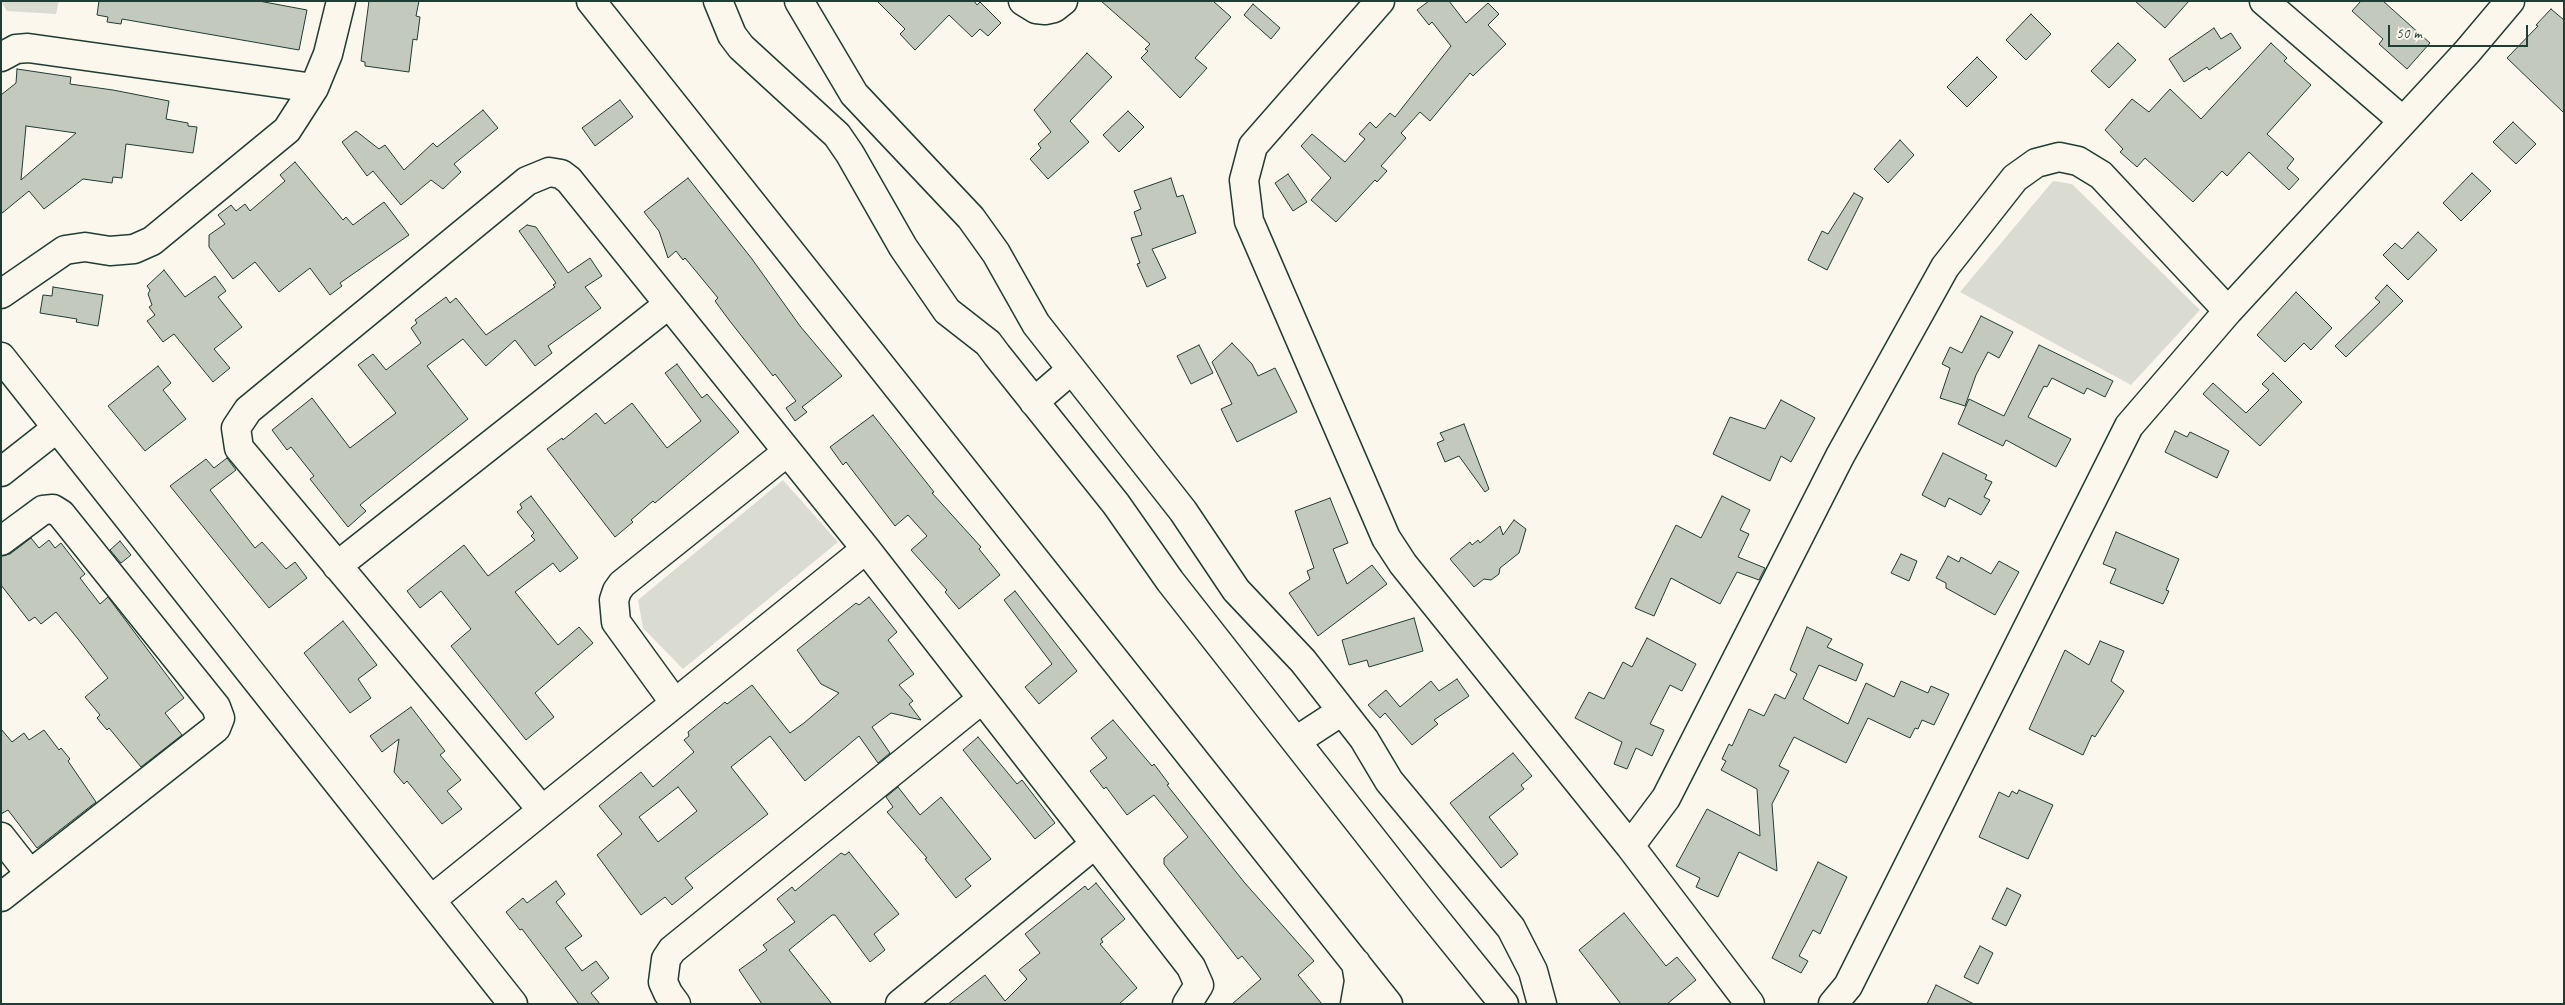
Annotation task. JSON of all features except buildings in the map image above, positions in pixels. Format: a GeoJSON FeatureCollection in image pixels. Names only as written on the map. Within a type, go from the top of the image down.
{"type":"FeatureCollection","features":[{"type":"Feature","properties":{"kind":"street"},"geometry":{"type":"LineString","coordinates":[[1,294],[65,250],[85,247],[110,251],[134,249],[152,241],[287,130],[314,88],[328,54],[341,1]]}},
{"type":"Feature","properties":{"kind":"street"},"geometry":{"type":"LineString","coordinates":[[591,1],[1388,1004]]}},
{"type":"Feature","properties":{"kind":"street"},"geometry":{"type":"LineString","coordinates":[[718,1],[732,35],[741,47],[837,135],[850,154],[903,247],[947,311],[988,343],[1116,504],[1170,581],[1500,999],[1533,971]]}},
{"type":"Feature","properties":{"kind":"street"},"geometry":{"type":"LineString","coordinates":[[799,1],[854,94],[971,218],[996,253],[1036,324],[1070,371],[1183,511],[1236,590],[1303,661],[1364,739],[1389,781],[1511,928],[1533,971],[1542,1004]]}},
{"type":"Feature","properties":{"kind":"street"},"geometry":{"type":"LineString","coordinates":[[1023,1],[1036,8],[1045,10],[1054,8],[1063,1]]}},
{"type":"Feature","properties":{"kind":"street"},"geometry":{"type":"LineString","coordinates":[[1380,1],[1253,146],[1244,180],[1249,221],[1386,538],[1403,564],[1630,846],[1750,1004]]}},
{"type":"Feature","properties":{"kind":"street"},"geometry":{"type":"LineString","coordinates":[[2264,1],[2403,121]]}},
{"type":"Feature","properties":{"kind":"street"},"geometry":{"type":"LineString","coordinates":[[1833,1004],[1848,986],[2128,426],[2228,311],[2468,52],[2510,1]]}},
{"type":"Feature","properties":{"kind":"street"},"geometry":{"type":"LineString","coordinates":[[1,57],[16,49],[28,48],[314,88]]}},
{"type":"Feature","properties":{"kind":"street"},"geometry":{"type":"LineString","coordinates":[[1630,846],[1666,798],[1840,456],[1945,267],[2015,178],[2036,163],[2059,157],[2078,161],[2101,175],[2228,311]]}},
{"type":"Feature","properties":{"kind":"street"},"geometry":{"type":"LineString","coordinates":[[542,810],[239,448],[236,428],[240,418],[527,180],[549,172],[561,174],[569,180],[866,549],[1096,844],[1190,967],[1199,985],[1187,1004]]}},
{"type":"Feature","properties":{"kind":"street"},"geometry":{"type":"LineString","coordinates":[[337,566],[669,304]]}},
{"type":"Feature","properties":{"kind":"street"},"geometry":{"type":"LineString","coordinates":[[1,357],[513,1004]]}},
{"type":"Feature","properties":{"kind":"street"},"geometry":{"type":"LineString","coordinates":[[1034,402],[1070,371]]}},
{"type":"Feature","properties":{"kind":"street"},"geometry":{"type":"LineString","coordinates":[[1,472],[57,428]]}},
{"type":"Feature","properties":{"kind":"street"},"geometry":{"type":"LineString","coordinates":[[674,702],[616,622],[614,606],[617,591],[622,584],[787,452]]}},
{"type":"Feature","properties":{"kind":"street"},"geometry":{"type":"LineString","coordinates":[[1,541],[43,510],[53,509],[61,514],[216,707],[220,718],[216,728],[11,884],[1,837]]}},
{"type":"Feature","properties":{"kind":"street"},"geometry":{"type":"LineString","coordinates":[[431,900],[866,549]]}},
{"type":"Feature","properties":{"kind":"street"},"geometry":{"type":"LineString","coordinates":[[676,1004],[668,993],[664,982],[666,960],[672,950],[982,699]]}},
{"type":"Feature","properties":{"kind":"street"},"geometry":{"type":"LineString","coordinates":[[1296,741],[1342,711]]}},
{"type":"Feature","properties":{"kind":"street"},"geometry":{"type":"LineString","coordinates":[[900,1004],[1096,844]]}},
{"type":"Feature","properties":{"kind":"street"},"geometry":{"type":"LineString","coordinates":[[1355,1004],[1359,981],[1356,964]]}},
{"type":"Feature","properties":{"kind":"shaded area"},"geometry":{"type":"Polygon","coordinates":[[[1,1],[59,1],[56,14],[7,11],[1,1]]]}},
{"type":"Feature","properties":{"kind":"shaded area"},"geometry":{"type":"Polygon","coordinates":[[[2053,181],[2072,184],[2200,310],[2131,385],[1960,292],[2053,181]]]}},
{"type":"Feature","properties":{"kind":"shaded area"},"geometry":{"type":"Polygon","coordinates":[[[783,480],[838,542],[683,669],[643,628],[638,600],[783,480]]]}}]}
